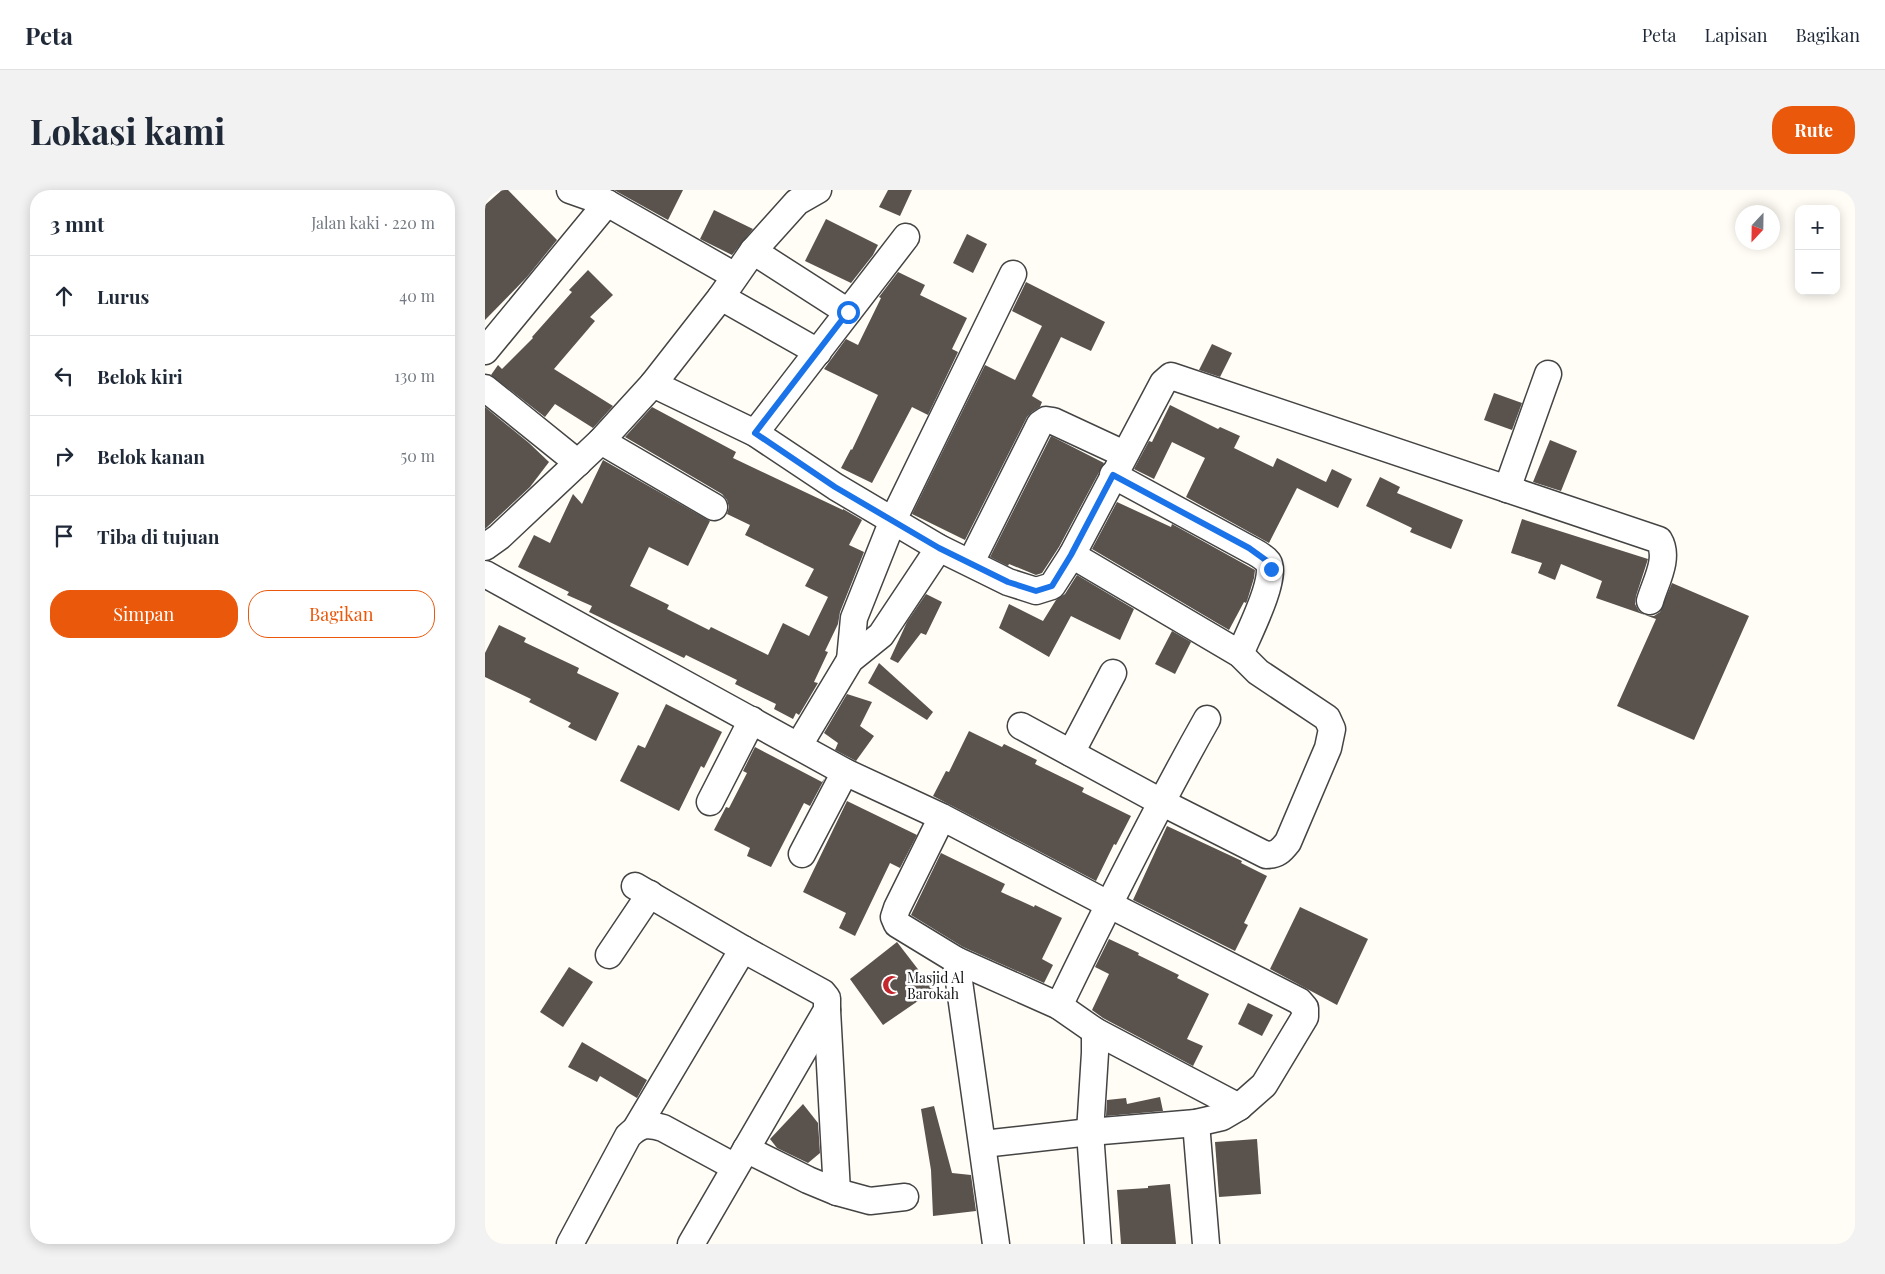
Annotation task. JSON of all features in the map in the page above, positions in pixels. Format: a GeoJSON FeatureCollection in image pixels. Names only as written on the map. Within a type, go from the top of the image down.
{"type":"FeatureCollection","features":[{"type":"Feature","properties":{"kind":"street"},"geometry":{"type":"LineString","coordinates":[[570,190],[607,203],[735,276]]}},
{"type":"Feature","properties":{"kind":"street"},"geometry":{"type":"LineString","coordinates":[[485,547],[499,537],[601,441],[653,384],[721,297],[753,251],[797,202],[818,190]]}},
{"type":"Feature","properties":{"kind":"street"},"geometry":{"type":"LineString","coordinates":[[485,351],[607,203]]}},
{"type":"Feature","properties":{"kind":"street"},"geometry":{"type":"LineString","coordinates":[[755,433],[906,237]]}},
{"type":"Feature","properties":{"kind":"street"},"geometry":{"type":"LineString","coordinates":[[753,251],[848,312]]}},
{"type":"Feature","properties":{"kind":"street"},"geometry":{"type":"LineString","coordinates":[[850,660],[853,618],[893,520],[1013,274]]}},
{"type":"Feature","properties":{"kind":"street"},"geometry":{"type":"LineString","coordinates":[[721,297],[817,352]]}},
{"type":"Feature","properties":{"kind":"street"},"geometry":{"type":"LineString","coordinates":[[1507,489],[1548,374]]}},
{"type":"Feature","properties":{"kind":"street"},"geometry":{"type":"LineString","coordinates":[[653,384],[755,433],[835,487],[939,548],[971,562],[1008,582],[1036,591],[1052,586],[1071,555],[1163,383],[1171,376],[1659,540],[1664,548],[1664,556],[1650,601]]}},
{"type":"Feature","properties":{"kind":"street"},"geometry":{"type":"LineString","coordinates":[[485,388],[578,463]]}},
{"type":"Feature","properties":{"kind":"street"},"geometry":{"type":"LineString","coordinates":[[971,562],[1040,424],[1046,420],[1053,421],[1267,561],[1271,569],[1269,584],[1240,654]]}},
{"type":"Feature","properties":{"kind":"street"},"geometry":{"type":"LineString","coordinates":[[601,441],[714,507]]}},
{"type":"Feature","properties":{"kind":"street"},"geometry":{"type":"LineString","coordinates":[[799,745],[850,660],[881,635],[939,548]]}},
{"type":"Feature","properties":{"kind":"street"},"geometry":{"type":"LineString","coordinates":[[1021,726],[1161,802],[1266,855],[1275,855],[1288,842],[1327,748],[1332,729],[1327,718],[1258,672],[1240,654],[1071,555]]}},
{"type":"Feature","properties":{"kind":"street"},"geometry":{"type":"LineString","coordinates":[[485,574],[845,772],[942,816],[1108,904],[1299,1001],[1305,1008],[1305,1017],[1264,1085],[1239,1107],[1222,1117],[1196,1123],[983,1144]]}},
{"type":"Feature","properties":{"kind":"street"},"geometry":{"type":"LineString","coordinates":[[1071,753],[1113,673]]}},
{"type":"Feature","properties":{"kind":"street"},"geometry":{"type":"LineString","coordinates":[[1059,1006],[1108,904],[1207,719]]}},
{"type":"Feature","properties":{"kind":"street"},"geometry":{"type":"LineString","coordinates":[[710,802],[752,720]]}},
{"type":"Feature","properties":{"kind":"street"},"geometry":{"type":"LineString","coordinates":[[803,854],[845,772]]}},
{"type":"Feature","properties":{"kind":"street"},"geometry":{"type":"LineString","coordinates":[[942,816],[897,908],[894,917],[897,924],[956,960],[1059,1006],[1095,1031],[1239,1107]]}},
{"type":"Feature","properties":{"kind":"street"},"geometry":{"type":"LineString","coordinates":[[609,955],[642,890],[823,993],[827,998],[837,1192]]}},
{"type":"Feature","properties":{"kind":"street"},"geometry":{"type":"LineString","coordinates":[[570,1244],[628,1136],[637,1127],[743,949]]}},
{"type":"Feature","properties":{"kind":"street"},"geometry":{"type":"LineString","coordinates":[[956,960],[996,1244]]}},
{"type":"Feature","properties":{"kind":"street"},"geometry":{"type":"LineString","coordinates":[[691,1244],[827,1010]]}},
{"type":"Feature","properties":{"kind":"street"},"geometry":{"type":"LineString","coordinates":[[1095,1031],[1090,1132],[1097,1244]]}},
{"type":"Feature","properties":{"kind":"street"},"geometry":{"type":"LineString","coordinates":[[1196,1123],[1206,1244]]}},
{"type":"Feature","properties":{"kind":"street"},"geometry":{"type":"LineString","coordinates":[[637,1127],[651,1125],[663,1128],[837,1192],[870,1201],[905,1197]]}},
{"type":"Feature","properties":{"kind":"building"},"geometry":{"type":"Polygon","coordinates":[[[502,190],[508,190],[557,240],[527,277],[485,320],[485,205],[502,190]]]}},
{"type":"Feature","properties":{"kind":"building"},"geometry":{"type":"Polygon","coordinates":[[[614,190],[683,190],[668,220],[614,190]]]}},
{"type":"Feature","properties":{"kind":"building"},"geometry":{"type":"Polygon","coordinates":[[[888,190],[912,190],[900,216],[879,207],[888,190]]]}},
{"type":"Feature","properties":{"kind":"building"},"geometry":{"type":"Polygon","coordinates":[[[714,210],[753,229],[732,255],[700,239],[714,210]]]}},
{"type":"Feature","properties":{"kind":"building"},"geometry":{"type":"Polygon","coordinates":[[[826,219],[878,245],[873,255],[851,283],[805,261],[826,219]]]}},
{"type":"Feature","properties":{"kind":"building"},"geometry":{"type":"Polygon","coordinates":[[[967,234],[987,244],[973,273],[953,263],[967,234]]]}},
{"type":"Feature","properties":{"kind":"building"},"geometry":{"type":"Polygon","coordinates":[[[588,270],[613,295],[590,317],[595,321],[554,369],[613,406],[593,428],[555,404],[545,417],[491,375],[498,365],[502,369],[533,338],[572,292],[569,290],[588,270]]]}},
{"type":"Feature","properties":{"kind":"building"},"geometry":{"type":"Polygon","coordinates":[[[898,272],[925,285],[920,295],[967,318],[952,349],[958,352],[928,415],[912,407],[872,483],[841,468],[852,450],[878,395],[824,369],[846,339],[858,345],[881,298],[879,297],[898,272]]]}},
{"type":"Feature","properties":{"kind":"building"},"geometry":{"type":"Polygon","coordinates":[[[1026,282],[1105,322],[1091,351],[1061,337],[1032,396],[1042,402],[1040,407],[1027,417],[965,540],[912,514],[985,365],[1015,380],[1042,326],[1012,311],[1026,282]]]}},
{"type":"Feature","properties":{"kind":"building"},"geometry":{"type":"Polygon","coordinates":[[[1212,344],[1232,353],[1220,377],[1199,370],[1212,344]]]}},
{"type":"Feature","properties":{"kind":"building"},"geometry":{"type":"Polygon","coordinates":[[[1494,393],[1522,403],[1512,430],[1484,420],[1494,393]]]}},
{"type":"Feature","properties":{"kind":"building"},"geometry":{"type":"Polygon","coordinates":[[[1170,405],[1218,429],[1220,427],[1240,436],[1234,448],[1273,467],[1277,458],[1326,482],[1332,469],[1352,479],[1338,508],[1297,488],[1269,543],[1186,497],[1205,458],[1172,442],[1154,479],[1134,469],[1149,441],[1152,442],[1170,405]]]}},
{"type":"Feature","properties":{"kind":"building"},"geometry":{"type":"Polygon","coordinates":[[[485,407],[549,462],[530,487],[485,529],[485,407]]]}},
{"type":"Feature","properties":{"kind":"building"},"geometry":{"type":"Polygon","coordinates":[[[652,407],[736,452],[733,458],[843,509],[862,520],[849,545],[864,552],[840,612],[838,624],[825,651],[828,652],[814,682],[818,683],[799,715],[796,713],[793,719],[774,709],[776,704],[735,684],[737,680],[686,655],[684,658],[589,612],[592,606],[567,595],[569,592],[518,567],[534,535],[550,543],[573,494],[582,504],[603,460],[710,521],[688,566],[649,547],[630,586],[669,605],[667,609],[709,630],[711,627],[768,655],[783,623],[809,636],[828,597],[805,586],[814,569],[745,535],[750,525],[727,514],[729,507],[727,500],[722,494],[625,437],[652,407]]]}},
{"type":"Feature","properties":{"kind":"building"},"geometry":{"type":"Polygon","coordinates":[[[1051,436],[1104,463],[1059,547],[1042,573],[1036,575],[1009,564],[1008,566],[990,557],[1051,436]]]}},
{"type":"Feature","properties":{"kind":"building"},"geometry":{"type":"Polygon","coordinates":[[[1550,440],[1577,451],[1561,491],[1533,482],[1550,440]]]}},
{"type":"Feature","properties":{"kind":"building"},"geometry":{"type":"Polygon","coordinates":[[[1380,477],[1400,487],[1397,493],[1463,520],[1451,549],[1410,532],[1412,528],[1366,506],[1380,477]]]}},
{"type":"Feature","properties":{"kind":"building"},"geometry":{"type":"Polygon","coordinates":[[[1117,502],[1171,527],[1172,524],[1255,570],[1247,601],[1246,603],[1244,602],[1229,630],[1092,549],[1117,502]]]}},
{"type":"Feature","properties":{"kind":"building"},"geometry":{"type":"Polygon","coordinates":[[[1522,519],[1648,559],[1635,604],[1639,611],[1645,615],[1596,598],[1602,581],[1561,564],[1555,580],[1538,573],[1542,563],[1511,553],[1522,519]]]}},
{"type":"Feature","properties":{"kind":"building"},"geometry":{"type":"Polygon","coordinates":[[[1077,575],[1134,609],[1120,640],[1071,616],[1049,657],[999,628],[1009,604],[1043,621],[1056,600],[1065,594],[1077,575]]]}},
{"type":"Feature","properties":{"kind":"building"},"geometry":{"type":"Polygon","coordinates":[[[1672,583],[1749,616],[1694,740],[1617,706],[1656,619],[1645,615],[1654,616],[1660,612],[1672,583]]]}},
{"type":"Feature","properties":{"kind":"building"},"geometry":{"type":"Polygon","coordinates":[[[926,594],[942,602],[926,635],[921,633],[898,663],[890,659],[907,622],[926,594]]]}},
{"type":"Feature","properties":{"kind":"building"},"geometry":{"type":"Polygon","coordinates":[[[499,625],[526,638],[524,642],[579,668],[577,673],[619,693],[596,741],[568,727],[571,723],[529,702],[531,699],[485,677],[485,653],[499,625]]]}},
{"type":"Feature","properties":{"kind":"building"},"geometry":{"type":"Polygon","coordinates":[[[1172,631],[1191,642],[1175,674],[1155,664],[1172,631]]]}},
{"type":"Feature","properties":{"kind":"building"},"geometry":{"type":"Polygon","coordinates":[[[879,663],[933,712],[927,720],[868,683],[879,663]]]}},
{"type":"Feature","properties":{"kind":"building"},"geometry":{"type":"Polygon","coordinates":[[[847,694],[872,702],[860,726],[874,736],[856,761],[835,750],[838,743],[824,733],[847,694]]]}},
{"type":"Feature","properties":{"kind":"building"},"geometry":{"type":"Polygon","coordinates":[[[666,704],[722,732],[704,768],[701,766],[679,811],[620,781],[638,745],[645,748],[666,704]]]}},
{"type":"Feature","properties":{"kind":"building"},"geometry":{"type":"Polygon","coordinates":[[[969,731],[1002,747],[1004,744],[1037,760],[1035,764],[1084,788],[1082,792],[1131,816],[1116,845],[1114,844],[1096,881],[933,796],[946,771],[949,772],[969,731]]]}},
{"type":"Feature","properties":{"kind":"building"},"geometry":{"type":"Polygon","coordinates":[[[755,747],[822,782],[825,778],[810,806],[804,803],[771,867],[747,856],[750,848],[714,830],[726,807],[729,808],[747,773],[743,771],[755,747]]]}},
{"type":"Feature","properties":{"kind":"building"},"geometry":{"type":"Polygon","coordinates":[[[847,801],[917,835],[900,868],[890,863],[855,936],[839,928],[846,913],[803,892],[847,801]]]}},
{"type":"Feature","properties":{"kind":"building"},"geometry":{"type":"Polygon","coordinates":[[[1167,826],[1242,861],[1241,863],[1267,876],[1244,923],[1248,925],[1235,951],[1133,900],[1167,826]]]}},
{"type":"Feature","properties":{"kind":"building"},"geometry":{"type":"Polygon","coordinates":[[[941,853],[1005,884],[1001,892],[1062,918],[1042,959],[1053,965],[1044,983],[963,947],[911,915],[941,853]]]}},
{"type":"Feature","properties":{"kind":"building"},"geometry":{"type":"Polygon","coordinates":[[[1300,907],[1368,939],[1337,1005],[1270,969],[1300,907]]]}},
{"type":"Feature","properties":{"kind":"building"},"geometry":{"type":"Polygon","coordinates":[[[1109,939],[1179,975],[1177,978],[1209,994],[1187,1039],[1203,1046],[1193,1066],[1103,1018],[1092,1010],[1109,974],[1095,967],[1109,939]]]}},
{"type":"Feature","properties":{"kind":"building","name":"Masjid Al Barokah"},"geometry":{"type":"Polygon","coordinates":[[[897,942],[934,990],[883,1025],[850,979],[897,942]]]}},
{"type":"Feature","properties":{"kind":"building"},"geometry":{"type":"Polygon","coordinates":[[[569,967],[593,982],[563,1027],[540,1012],[569,967]]]}},
{"type":"Feature","properties":{"kind":"building"},"geometry":{"type":"Polygon","coordinates":[[[1248,1003],[1273,1015],[1262,1036],[1238,1024],[1248,1003]]]}},
{"type":"Feature","properties":{"kind":"building"},"geometry":{"type":"Polygon","coordinates":[[[582,1042],[647,1080],[637,1098],[600,1076],[597,1082],[568,1067],[582,1042]]]}},
{"type":"Feature","properties":{"kind":"building"},"geometry":{"type":"Polygon","coordinates":[[[1160,1097],[1163,1111],[1106,1116],[1107,1100],[1126,1098],[1127,1104],[1160,1097]]]}},
{"type":"Feature","properties":{"kind":"building"},"geometry":{"type":"Polygon","coordinates":[[[803,1104],[818,1123],[820,1153],[808,1163],[777,1148],[770,1139],[803,1104]]]}},
{"type":"Feature","properties":{"kind":"building"},"geometry":{"type":"Polygon","coordinates":[[[934,1106],[952,1173],[971,1175],[976,1211],[933,1216],[931,1170],[921,1109],[934,1106]]]}},
{"type":"Feature","properties":{"kind":"building"},"geometry":{"type":"Polygon","coordinates":[[[1257,1139],[1261,1194],[1219,1197],[1215,1142],[1257,1139]]]}},
{"type":"Feature","properties":{"kind":"building"},"geometry":{"type":"Polygon","coordinates":[[[1170,1184],[1176,1244],[1121,1244],[1117,1190],[1170,1184]]]}},
{"type":"Feature","properties":{"kind":"place","name":"Masjid Al Barokah"},"geometry":{"type":"Point","coordinates":[892,985]}},
{"type":"Feature","properties":{"kind":"route"},"geometry":{"type":"LineString","coordinates":[[848,312],[755,433],[835,487],[939,548],[971,562],[1008,582],[1036,591],[1052,586],[1071,555],[1113,475],[1249,548],[1267,561],[1271,569]]}}]}
